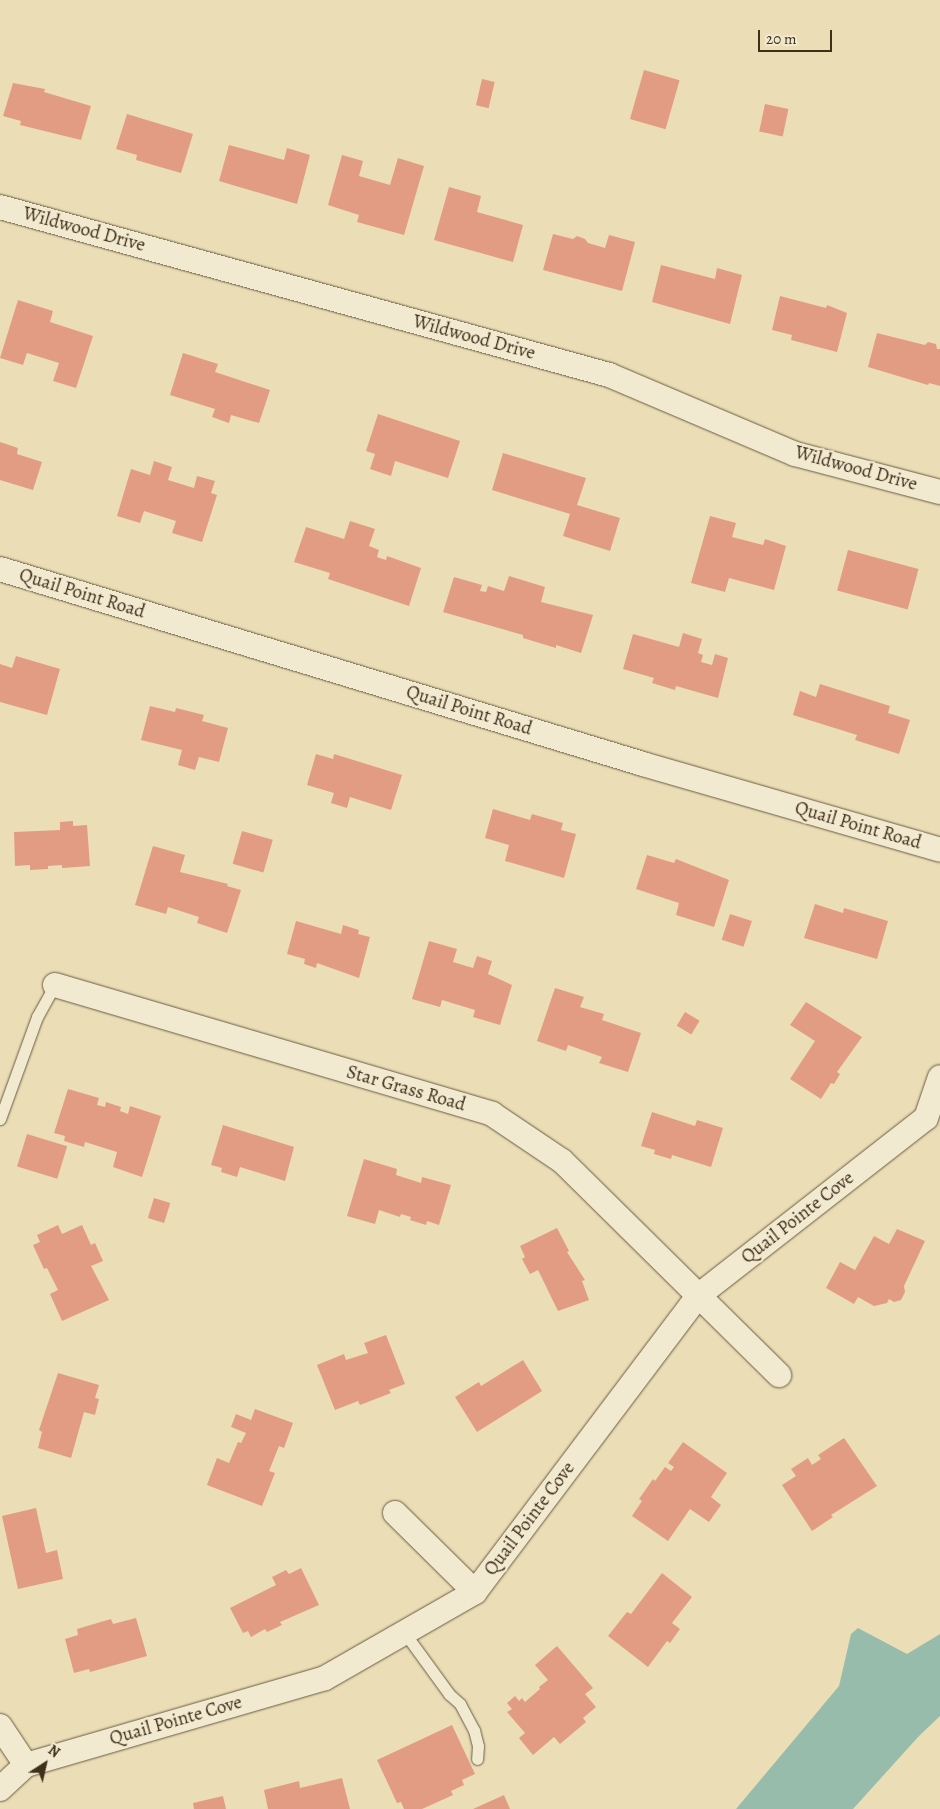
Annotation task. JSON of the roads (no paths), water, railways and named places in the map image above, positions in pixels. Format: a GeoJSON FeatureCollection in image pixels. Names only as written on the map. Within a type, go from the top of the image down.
{"type":"FeatureCollection","features":[{"type":"Feature","properties":{"kind":"street","name":"Wildwood Drive"},"geometry":{"type":"LineString","coordinates":[[0,207],[609,375],[795,454],[940,492]]}},
{"type":"Feature","properties":{"kind":"street","name":"Quail Point Road"},"geometry":{"type":"LineString","coordinates":[[0,569],[643,764],[940,850]]}},
{"type":"Feature","properties":{"kind":"street","name":"Star Grass Road"},"geometry":{"type":"LineString","coordinates":[[56,986],[492,1114],[562,1161],[779,1375]]}},
{"type":"Feature","properties":{"kind":"street","name":"Quail Pointe Cove"},"geometry":{"type":"LineString","coordinates":[[0,1789],[26,1764],[325,1678],[475,1592],[698,1296],[926,1118],[940,1076]]}},
{"type":"Feature","properties":{"kind":"street"},"geometry":{"type":"LineString","coordinates":[[395,1513],[475,1592]]}},
{"type":"Feature","properties":{"kind":"street"},"geometry":{"type":"LineString","coordinates":[[0,1726],[26,1764]]}},
{"type":"Feature","properties":{"kind":"lane"},"geometry":{"type":"LineString","coordinates":[[0,1119],[37,1017],[56,986]]}},
{"type":"Feature","properties":{"kind":"lane"},"geometry":{"type":"LineString","coordinates":[[404,1632],[449,1694],[460,1704],[474,1730],[478,1746],[477,1759]]}}]}
